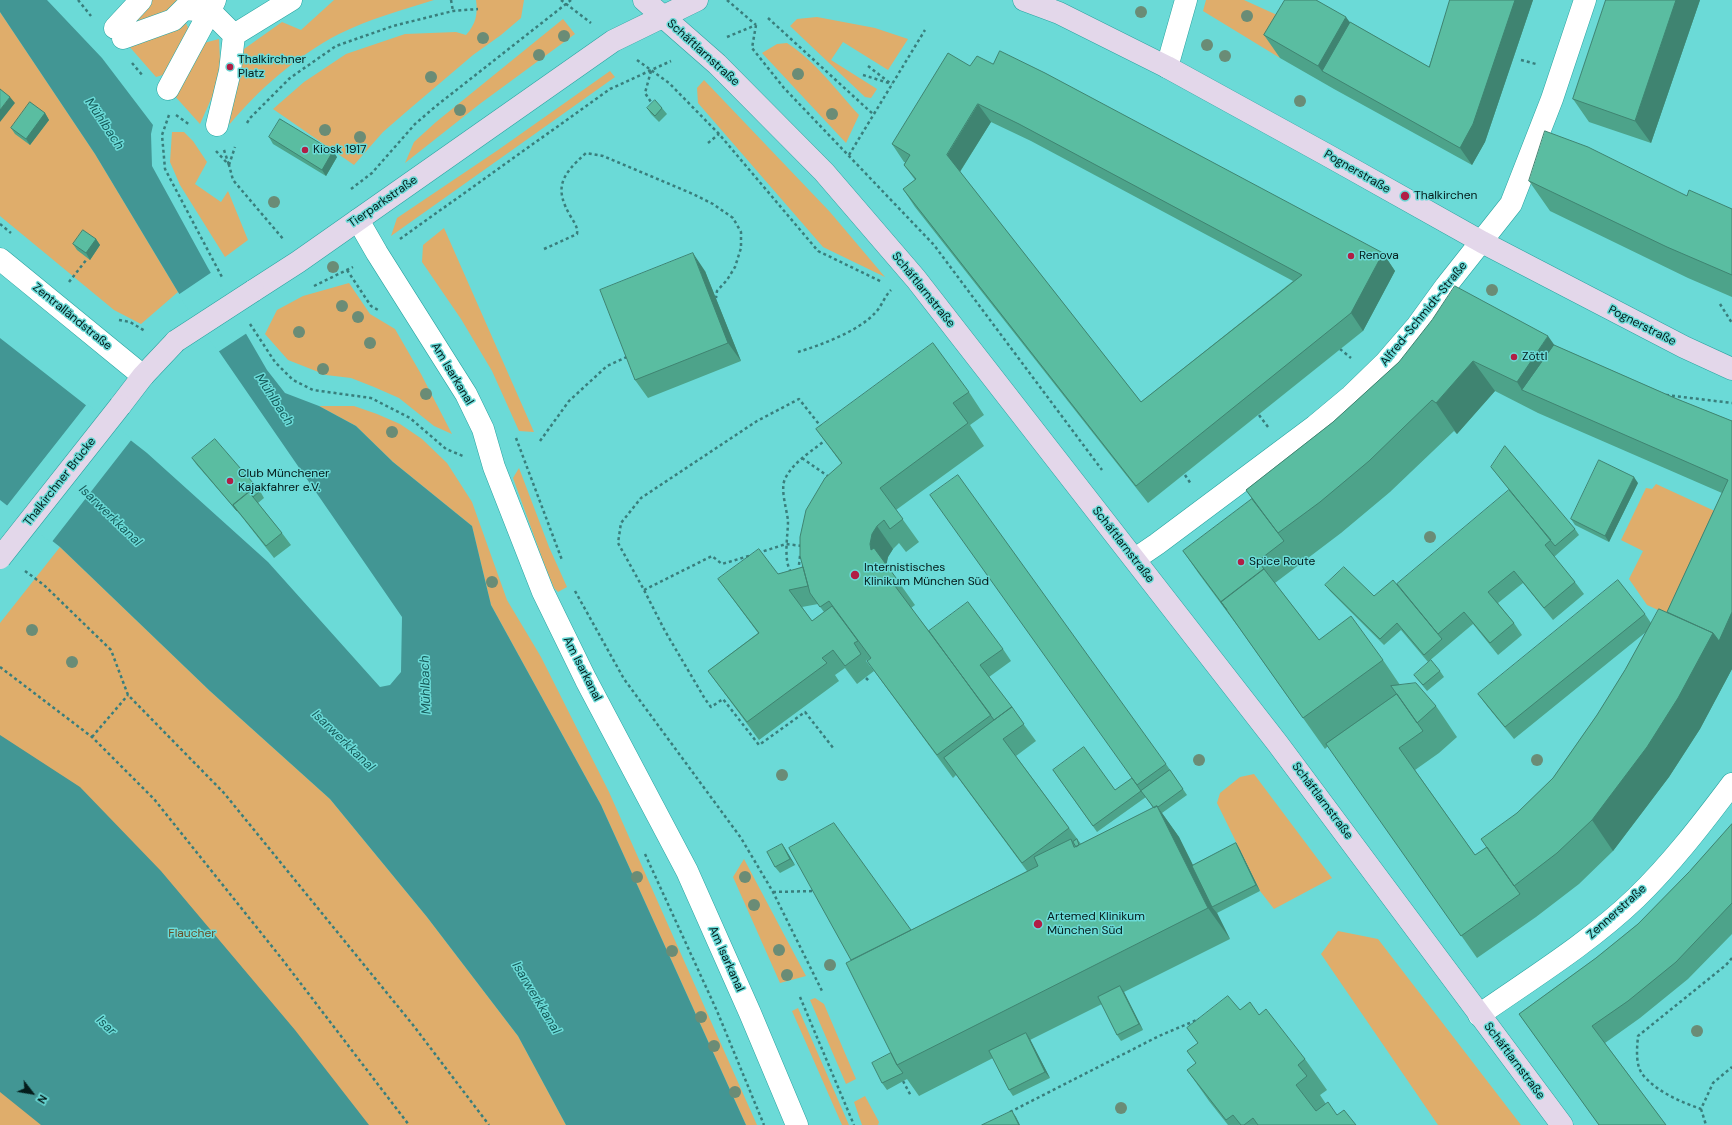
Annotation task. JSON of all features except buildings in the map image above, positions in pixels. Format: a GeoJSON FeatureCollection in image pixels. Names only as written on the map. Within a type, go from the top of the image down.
{"type":"FeatureCollection","features":[{"type":"Feature","properties":{"kind":"street"},"geometry":{"type":"LineString","coordinates":[[141,0],[119,33],[173,20],[184,4],[212,6],[234,35],[230,71],[217,125]]}},
{"type":"Feature","properties":{"kind":"street"},"geometry":{"type":"LineString","coordinates":[[234,35],[291,0]]}},
{"type":"Feature","properties":{"kind":"street","name":"Schäftlarnstraße"},"geometry":{"type":"LineString","coordinates":[[644,0],[717,64],[824,172],[910,272],[1283,750],[1562,1125]]}},
{"type":"Feature","properties":{"kind":"street"},"geometry":{"type":"LineString","coordinates":[[662,17],[697,0]]}},
{"type":"Feature","properties":{"kind":"street","name":"Pognerstraße"},"geometry":{"type":"LineString","coordinates":[[1024,0],[1059,14],[1167,67],[1327,154],[1482,242],[1684,347],[1732,369]]}},
{"type":"Feature","properties":{"kind":"street"},"geometry":{"type":"LineString","coordinates":[[1167,67],[1186,0]]}},
{"type":"Feature","properties":{"kind":"street","name":"Alfred-Schmidt-Straße"},"geometry":{"type":"LineString","coordinates":[[1135,559],[1315,426],[1351,396],[1385,363],[1417,326],[1446,286],[1511,204],[1552,99],[1585,0]]}},
{"type":"Feature","properties":{"kind":"street"},"geometry":{"type":"LineString","coordinates":[[168,89],[212,6]]}},
{"type":"Feature","properties":{"kind":"street","name":"Tierparkstraße"},"geometry":{"type":"LineString","coordinates":[[120,406],[142,376],[176,341],[298,262],[613,41],[662,17]]}},
{"type":"Feature","properties":{"kind":"street","name":"Am Isarkanal"},"geometry":{"type":"LineString","coordinates":[[358,220],[376,253],[466,394],[483,429],[494,467],[543,592],[586,680],[687,871],[750,1013],[797,1125]]}},
{"type":"Feature","properties":{"kind":"street","name":"Zentralländstraße"},"geometry":{"type":"LineString","coordinates":[[0,259],[142,376]]}},
{"type":"Feature","properties":{"kind":"street","name":"Thalkirchner Brücke"},"geometry":{"type":"LineString","coordinates":[[0,558],[120,406]]}},
{"type":"Feature","properties":{"kind":"street","name":"Zennerstraße"},"geometry":{"type":"LineString","coordinates":[[1479,1015],[1596,933],[1636,898],[1678,852],[1732,784]]}},
{"type":"Feature","properties":{"kind":"path"},"geometry":{"type":"LineString","coordinates":[[451,0],[453,11]]}},
{"type":"Feature","properties":{"kind":"path"},"geometry":{"type":"LineString","coordinates":[[561,0],[566,4]]}},
{"type":"Feature","properties":{"kind":"path"},"geometry":{"type":"LineString","coordinates":[[372,173],[426,115],[571,0]]}},
{"type":"Feature","properties":{"kind":"path"},"geometry":{"type":"LineString","coordinates":[[726,0],[756,25]]}},
{"type":"Feature","properties":{"kind":"path"},"geometry":{"type":"LineString","coordinates":[[246,124],[250,118],[290,78],[336,46],[394,26],[453,11],[478,9]]}},
{"type":"Feature","properties":{"kind":"path"},"geometry":{"type":"LineString","coordinates":[[768,18],[874,115]]}},
{"type":"Feature","properties":{"kind":"path"},"geometry":{"type":"LineString","coordinates":[[849,155],[925,30]]}},
{"type":"Feature","properties":{"kind":"path"},"geometry":{"type":"LineString","coordinates":[[868,66],[892,84]]}},
{"type":"Feature","properties":{"kind":"path"},"geometry":{"type":"LineString","coordinates":[[651,71],[669,83],[718,134],[818,251],[893,288],[910,272]]}},
{"type":"Feature","properties":{"kind":"path"},"geometry":{"type":"LineString","coordinates":[[651,71],[645,92],[655,108]]}},
{"type":"Feature","properties":{"kind":"path"},"geometry":{"type":"LineString","coordinates":[[313,286],[347,270],[399,240],[610,89],[651,71]]}},
{"type":"Feature","properties":{"kind":"path"},"geometry":{"type":"LineString","coordinates":[[863,75],[892,84]]}},
{"type":"Feature","properties":{"kind":"path"},"geometry":{"type":"LineString","coordinates":[[192,126],[170,111],[162,135],[164,169],[213,262]]}},
{"type":"Feature","properties":{"kind":"path"},"geometry":{"type":"LineString","coordinates":[[708,143],[718,134]]}},
{"type":"Feature","properties":{"kind":"path"},"geometry":{"type":"LineString","coordinates":[[229,165],[236,142]]}},
{"type":"Feature","properties":{"kind":"path"},"geometry":{"type":"LineString","coordinates":[[213,149],[229,165],[233,180],[283,239]]}},
{"type":"Feature","properties":{"kind":"path"},"geometry":{"type":"LineString","coordinates":[[544,249],[577,234],[577,230],[565,207],[560,189],[570,168],[586,153],[603,156],[700,197],[733,218],[741,232],[741,248],[735,267],[727,280],[717,291],[716,298]]}},
{"type":"Feature","properties":{"kind":"path"},"geometry":{"type":"LineString","coordinates":[[69,282],[87,259]]}},
{"type":"Feature","properties":{"kind":"path"},"geometry":{"type":"LineString","coordinates":[[798,352],[838,337],[864,322],[876,312],[885,295]]}},
{"type":"Feature","properties":{"kind":"path"},"geometry":{"type":"LineString","coordinates":[[1720,304],[1732,323]]}},
{"type":"Feature","properties":{"kind":"path"},"geometry":{"type":"LineString","coordinates":[[253,330],[275,362],[293,380],[313,390],[371,398],[410,418],[446,449],[464,457]]}},
{"type":"Feature","properties":{"kind":"path"},"geometry":{"type":"LineString","coordinates":[[540,441],[569,401],[607,366],[631,355]]}},
{"type":"Feature","properties":{"kind":"path"},"geometry":{"type":"LineString","coordinates":[[1665,394],[1732,404]]}},
{"type":"Feature","properties":{"kind":"path"},"geometry":{"type":"LineString","coordinates":[[795,574],[790,572],[786,544],[788,521],[784,499],[784,480],[793,466],[829,438],[799,399],[757,421],[641,498],[621,523],[618,543],[665,631],[711,707],[723,699],[759,745],[805,712],[834,749]]}},
{"type":"Feature","properties":{"kind":"path"},"geometry":{"type":"LineString","coordinates":[[516,437],[564,566]]}},
{"type":"Feature","properties":{"kind":"path"},"geometry":{"type":"LineString","coordinates":[[802,458],[832,479]]}},
{"type":"Feature","properties":{"kind":"path"},"geometry":{"type":"LineString","coordinates":[[644,590],[712,556],[722,564],[786,544],[808,546],[802,545],[799,565],[807,567],[808,560]]}},
{"type":"Feature","properties":{"kind":"path"},"geometry":{"type":"LineString","coordinates":[[22,568],[44,585],[111,650],[128,695],[224,793],[413,1025],[489,1125]]}},
{"type":"Feature","properties":{"kind":"path"},"geometry":{"type":"LineString","coordinates":[[573,586],[624,679],[740,838],[773,892],[822,991]]}},
{"type":"Feature","properties":{"kind":"path"},"geometry":{"type":"LineString","coordinates":[[0,667],[92,737],[154,799],[282,958],[409,1125]]}},
{"type":"Feature","properties":{"kind":"path"},"geometry":{"type":"LineString","coordinates":[[866,678],[870,682]]}},
{"type":"Feature","properties":{"kind":"path"},"geometry":{"type":"LineString","coordinates":[[92,737],[128,695]]}},
{"type":"Feature","properties":{"kind":"path"},"geometry":{"type":"LineString","coordinates":[[773,892],[815,891]]}},
{"type":"Feature","properties":{"kind":"path"},"geometry":{"type":"LineString","coordinates":[[1701,1109],[1660,1091],[1642,1074],[1636,1053],[1638,1036],[1720,970],[1732,958]]}},
{"type":"Feature","properties":{"kind":"path"},"geometry":{"type":"LineString","coordinates":[[800,998],[854,1125]]}},
{"type":"Feature","properties":{"kind":"path"},"geometry":{"type":"LineString","coordinates":[[1004,1115],[1152,1039],[1203,1018]]}},
{"type":"Feature","properties":{"kind":"path"},"geometry":{"type":"LineString","coordinates":[[1706,1125],[1701,1109],[1712,1083],[1732,1067]]}},
{"type":"Feature","properties":{"kind":"path"},"geometry":{"type":"LineString","coordinates":[[903,1081],[911,1096]]}},
{"type":"Feature","properties":{"kind":"green space"},"geometry":{"type":"Polygon","coordinates":[[[151,0],[177,0],[170,17],[131,24],[151,0]]]}},
{"type":"Feature","properties":{"kind":"green space"},"geometry":{"type":"Polygon","coordinates":[[[334,0],[434,0],[362,24],[339,34],[309,52],[266,86],[229,125],[244,49],[282,22],[301,30],[334,0]]]}},
{"type":"Feature","properties":{"kind":"green space"},"geometry":{"type":"Polygon","coordinates":[[[476,0],[524,0],[521,18],[501,35],[473,55],[383,132],[354,165],[273,109],[304,82],[346,54],[405,34],[456,32],[466,35],[476,19],[476,0]]]}},
{"type":"Feature","properties":{"kind":"green space"},"geometry":{"type":"Polygon","coordinates":[[[1206,0],[1244,0],[1299,25],[1280,58],[1203,11],[1206,0]]]}},
{"type":"Feature","properties":{"kind":"green space"},"geometry":{"type":"Polygon","coordinates":[[[0,12],[95,154],[178,292],[141,324],[114,310],[0,216],[0,12]]]}},
{"type":"Feature","properties":{"kind":"green space"},"geometry":{"type":"Polygon","coordinates":[[[817,17],[875,28],[908,39],[888,70],[843,42],[831,60],[877,89],[871,98],[865,97],[790,26],[797,19],[817,17]]]}},
{"type":"Feature","properties":{"kind":"green space"},"geometry":{"type":"Polygon","coordinates":[[[563,19],[575,34],[481,103],[405,163],[414,142],[436,122],[563,19]]]}},
{"type":"Feature","properties":{"kind":"green space"},"geometry":{"type":"Polygon","coordinates":[[[179,22],[186,23],[189,30],[173,72],[156,77],[128,45],[179,22]]]}},
{"type":"Feature","properties":{"kind":"green space"},"geometry":{"type":"Polygon","coordinates":[[[219,39],[220,62],[216,88],[200,124],[173,94],[200,44],[219,39]]]}},
{"type":"Feature","properties":{"kind":"green space"},"geometry":{"type":"Polygon","coordinates":[[[787,43],[816,67],[859,115],[846,143],[762,53],[777,44],[787,43]]]}},
{"type":"Feature","properties":{"kind":"green space"},"geometry":{"type":"Polygon","coordinates":[[[610,71],[615,77],[391,236],[397,218],[498,150],[610,71]]]}},
{"type":"Feature","properties":{"kind":"green space"},"geometry":{"type":"Polygon","coordinates":[[[704,80],[830,212],[885,277],[823,247],[698,103],[697,88],[704,80]]]}},
{"type":"Feature","properties":{"kind":"green space"},"geometry":{"type":"Polygon","coordinates":[[[172,132],[184,132],[193,141],[207,162],[195,184],[221,202],[228,191],[248,240],[225,257],[180,185],[170,162],[172,132]]]}},
{"type":"Feature","properties":{"kind":"green space"},"geometry":{"type":"Polygon","coordinates":[[[444,228],[534,432],[519,431],[492,371],[461,319],[422,262],[423,245],[444,228]]]}},
{"type":"Feature","properties":{"kind":"green space"},"geometry":{"type":"Polygon","coordinates":[[[349,283],[370,314],[395,329],[421,374],[452,434],[434,426],[399,398],[351,378],[326,375],[288,360],[265,334],[277,310],[303,296],[349,283]]]}},
{"type":"Feature","properties":{"kind":"green space"},"geometry":{"type":"Polygon","coordinates":[[[319,406],[354,406],[400,424],[422,439],[447,463],[472,502],[507,600],[541,657],[609,792],[757,1125],[746,1125],[601,805],[491,605],[472,526],[393,462],[356,426],[319,406]]]}},
{"type":"Feature","properties":{"kind":"green space"},"geometry":{"type":"Polygon","coordinates":[[[519,468],[549,547],[567,587],[558,592],[554,588],[545,566],[513,478],[519,468]]]}},
{"type":"Feature","properties":{"kind":"green space"},"geometry":{"type":"Polygon","coordinates":[[[1656,484],[1719,513],[1667,614],[1647,605],[1629,579],[1643,551],[1621,540],[1646,488],[1652,489],[1656,484]]]}},
{"type":"Feature","properties":{"kind":"green space","name":"Flaucher"},"geometry":{"type":"Polygon","coordinates":[[[60,547],[210,691],[330,799],[427,917],[518,1036],[566,1125],[0,1125],[0,623],[60,547]]]}},
{"type":"Feature","properties":{"kind":"green space"},"geometry":{"type":"Polygon","coordinates":[[[1254,774],[1332,878],[1274,909],[1260,891],[1217,803],[1220,793],[1240,777],[1254,774]]]}},
{"type":"Feature","properties":{"kind":"green space"},"geometry":{"type":"Polygon","coordinates":[[[744,859],[806,976],[780,983],[733,877],[744,859]]]}},
{"type":"Feature","properties":{"kind":"green space"},"geometry":{"type":"Polygon","coordinates":[[[1338,931],[1378,939],[1521,1125],[1438,1125],[1321,954],[1338,931]]]}},
{"type":"Feature","properties":{"kind":"green space"},"geometry":{"type":"Polygon","coordinates":[[[815,998],[824,1004],[856,1079],[846,1084],[810,1000],[815,998]]]}},
{"type":"Feature","properties":{"kind":"green space"},"geometry":{"type":"Polygon","coordinates":[[[798,1008],[849,1125],[842,1125],[792,1011],[798,1008]]]}},
{"type":"Feature","properties":{"kind":"green space"},"geometry":{"type":"Polygon","coordinates":[[[865,1096],[879,1122],[878,1125],[862,1125],[854,1102],[865,1096]]]}},
{"type":"Feature","properties":{"kind":"water"},"geometry":{"type":"Polygon","coordinates":[[[0,0],[47,0],[102,58],[153,125],[151,134],[152,166],[208,268],[267,370],[285,393],[319,406],[356,426],[393,462],[472,526],[491,605],[601,805],[746,1125],[566,1125],[518,1036],[427,917],[330,799],[210,691],[60,547],[0,500],[0,338],[147,453],[268,562],[380,687],[390,685],[401,672],[402,617],[178,292],[95,154],[0,12],[0,0]]]}},
{"type":"Feature","properties":{"kind":"water","name":"Isar"},"geometry":{"type":"Polygon","coordinates":[[[0,735],[80,787],[161,871],[295,1030],[369,1125],[41,1125],[0,1092],[0,735]]]}},
{"type":"Feature","properties":{"kind":"pier"},"geometry":{"type":"Polygon","coordinates":[[[212,272],[247,333],[218,352],[178,295],[212,272]]]}},
{"type":"Feature","properties":{"kind":"pier"},"geometry":{"type":"Polygon","coordinates":[[[87,404],[132,439],[51,543],[6,507],[87,404]]]}},
{"type":"Feature","properties":{"kind":"place","name":"Thalkirchner Platz"},"geometry":{"type":"Point","coordinates":[230,67]}},
{"type":"Feature","properties":{"kind":"place","name":"Kiosk 1917"},"geometry":{"type":"Point","coordinates":[305,150]}},
{"type":"Feature","properties":{"kind":"place","name":"Thalkirchen"},"geometry":{"type":"Point","coordinates":[1405,196]}},
{"type":"Feature","properties":{"kind":"place","name":"Renova"},"geometry":{"type":"Point","coordinates":[1351,256]}},
{"type":"Feature","properties":{"kind":"place","name":"Zöttl"},"geometry":{"type":"Point","coordinates":[1514,357]}},
{"type":"Feature","properties":{"kind":"place","name":"Club Münchener Kajakfahrer e.V."},"geometry":{"type":"Point","coordinates":[230,481]}},
{"type":"Feature","properties":{"kind":"place","name":"Spice Route"},"geometry":{"type":"Point","coordinates":[1241,562]}},
{"type":"Feature","properties":{"kind":"place","name":"Internistisches Klinikum München Süd"},"geometry":{"type":"Point","coordinates":[855,575]}},
{"type":"Feature","properties":{"kind":"place","name":"Artemed Klinikum München Süd"},"geometry":{"type":"Point","coordinates":[1038,924]}},
{"type":"Feature","properties":{"kind":"water label","name":"Mühlbach"},"geometry":{"type":"Point","coordinates":[104,124]}},
{"type":"Feature","properties":{"kind":"water label","name":"Mühlbach"},"geometry":{"type":"Point","coordinates":[274,400]}},
{"type":"Feature","properties":{"kind":"water label","name":"Isarwerkkanal"},"geometry":{"type":"Point","coordinates":[110,516]}},
{"type":"Feature","properties":{"kind":"water label","name":"Mühlbach"},"geometry":{"type":"Point","coordinates":[426,685]}},
{"type":"Feature","properties":{"kind":"water label","name":"Isarwerkkanal"},"geometry":{"type":"Point","coordinates":[343,741]}},
{"type":"Feature","properties":{"kind":"water label","name":"Isarwerkkanal"},"geometry":{"type":"Point","coordinates":[536,998]}}]}
